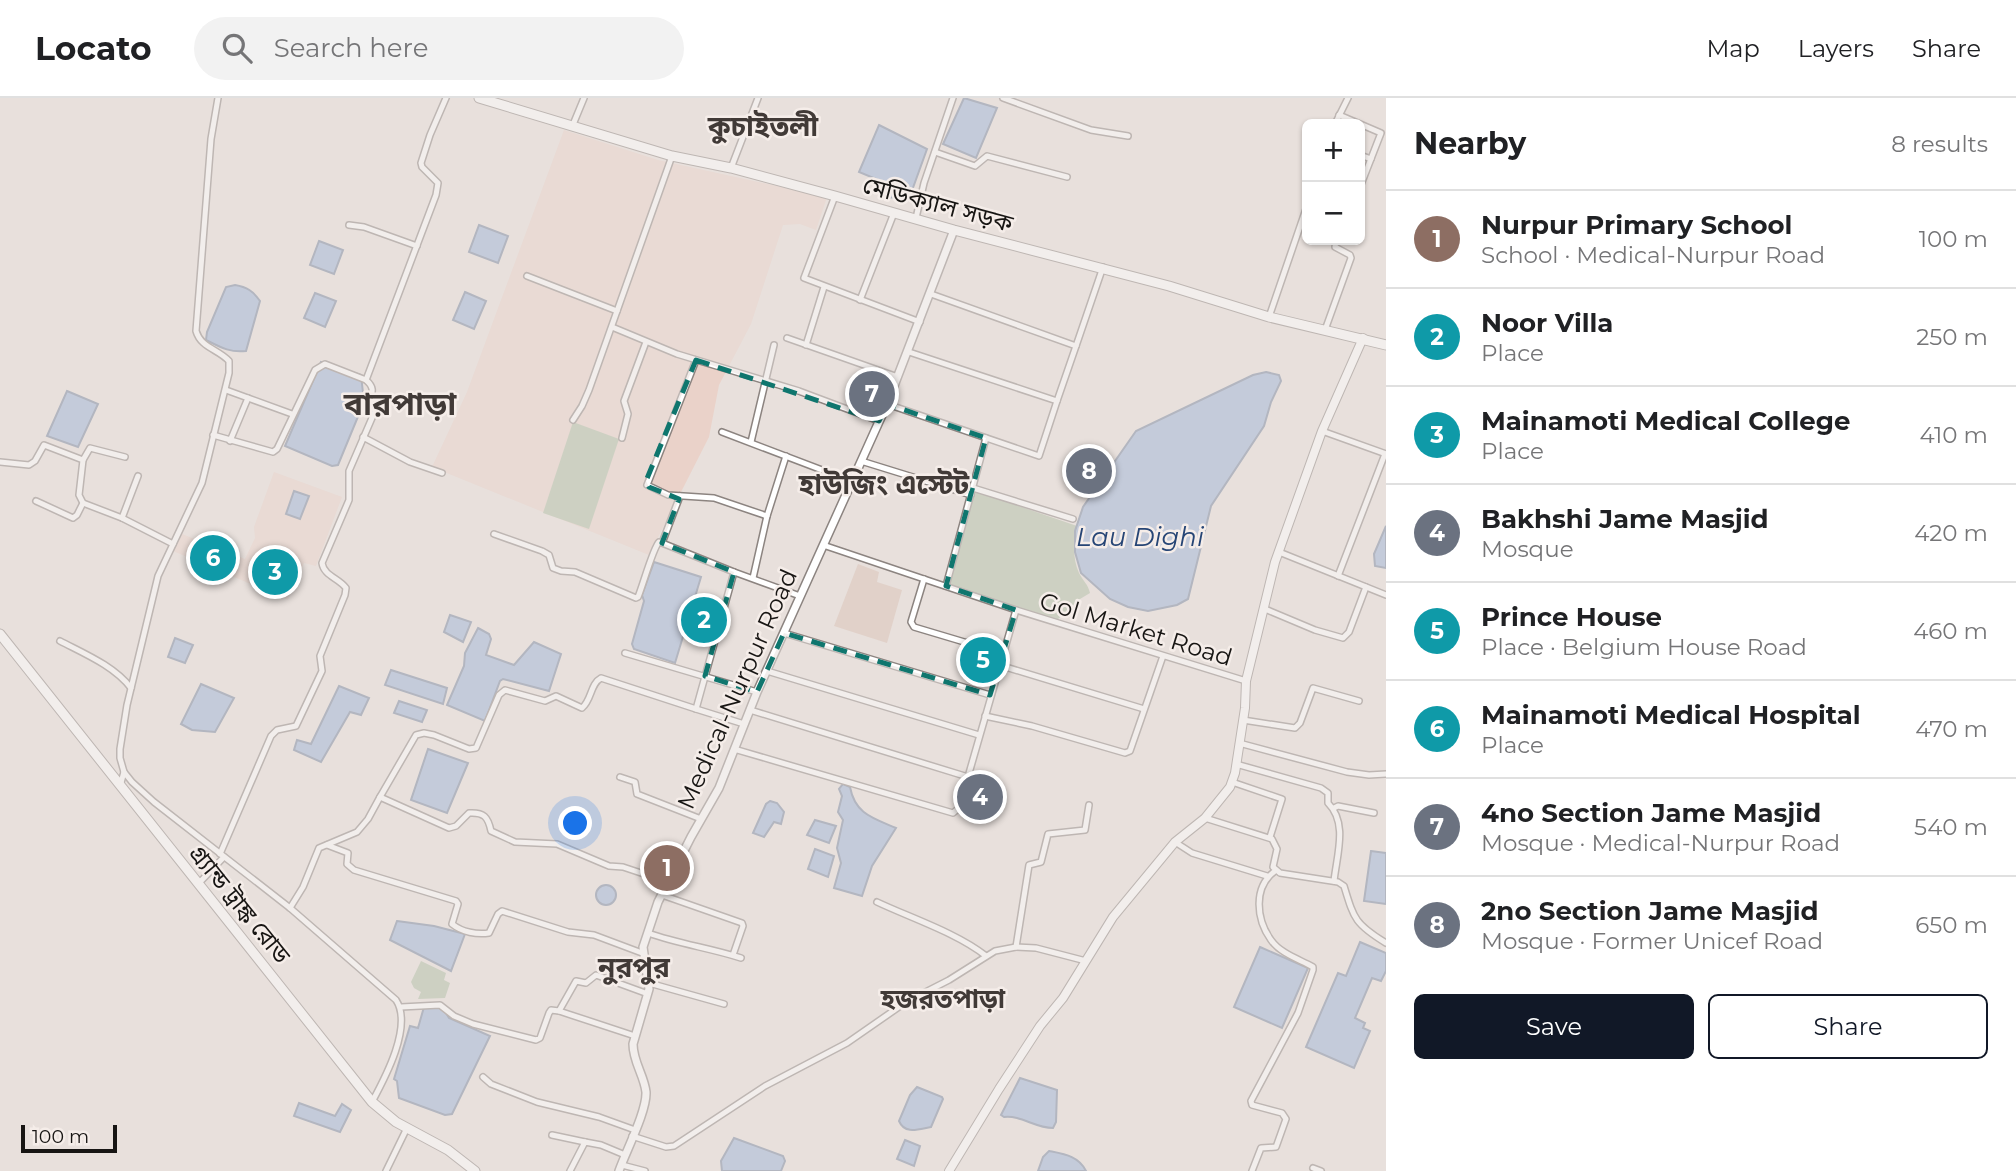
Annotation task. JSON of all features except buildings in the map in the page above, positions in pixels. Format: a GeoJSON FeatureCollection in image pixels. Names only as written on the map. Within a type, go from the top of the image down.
{"type":"FeatureCollection","features":[{"type":"Feature","properties":{"kind":"main road","name":"মেডিক্যাল সড়ক"},"geometry":{"type":"LineString","coordinates":[[479,98],[672,156],[730,168],[954,230],[1103,267],[1269,317],[1386,345]]}},
{"type":"Feature","properties":{"kind":"main road"},"geometry":{"type":"LineString","coordinates":[[949,1171],[999,1089],[1113,917],[1175,842],[1205,818],[1232,782],[1243,720],[1246,681],[1279,552],[1322,431],[1363,338]]}},
{"type":"Feature","properties":{"kind":"main road","name":"গ্র্যান্ড ট্রাঙ্ক রোড"},"geometry":{"type":"LineString","coordinates":[[0,634],[372,1102],[386,1115],[448,1150],[475,1171]]}},
{"type":"Feature","properties":{"kind":"street"},"geometry":{"type":"LineString","coordinates":[[218,98],[211,139],[196,335],[201,343],[229,361],[226,390],[202,483],[158,576],[131,688],[120,758],[124,772],[139,790],[290,908],[390,992],[401,1007],[394,1052],[372,1102]]}},
{"type":"Feature","properties":{"kind":"street"},"geometry":{"type":"LineString","coordinates":[[366,380],[433,206],[438,183],[422,167],[422,159],[446,98]]}},
{"type":"Feature","properties":{"kind":"street"},"geometry":{"type":"LineString","coordinates":[[572,127],[584,98]]}},
{"type":"Feature","properties":{"kind":"street"},"geometry":{"type":"LineString","coordinates":[[730,168],[758,98]]}},
{"type":"Feature","properties":{"kind":"street"},"geometry":{"type":"LineString","coordinates":[[916,218],[924,183],[953,98]]}},
{"type":"Feature","properties":{"kind":"street"},"geometry":{"type":"LineString","coordinates":[[1003,98],[1091,130],[1128,136]]}},
{"type":"Feature","properties":{"kind":"street"},"geometry":{"type":"LineString","coordinates":[[1337,119],[1348,98]]}},
{"type":"Feature","properties":{"kind":"street"},"geometry":{"type":"LineString","coordinates":[[1339,115],[1380,132],[1362,182]]}},
{"type":"Feature","properties":{"kind":"street"},"geometry":{"type":"LineString","coordinates":[[935,152],[975,166],[987,156],[1067,177]]}},
{"type":"Feature","properties":{"kind":"street"},"geometry":{"type":"LineString","coordinates":[[573,420],[589,390],[672,156]]}},
{"type":"Feature","properties":{"kind":"street"},"geometry":{"type":"LineString","coordinates":[[1365,157],[1371,159]]}},
{"type":"Feature","properties":{"kind":"street"},"geometry":{"type":"LineString","coordinates":[[835,196],[804,273],[807,280],[920,321]]}},
{"type":"Feature","properties":{"kind":"street"},"geometry":{"type":"LineString","coordinates":[[860,300],[894,213]]}},
{"type":"Feature","properties":{"kind":"street"},"geometry":{"type":"LineString","coordinates":[[1269,317],[1302,220]]}},
{"type":"Feature","properties":{"kind":"street"},"geometry":{"type":"LineString","coordinates":[[349,225],[364,227],[418,246]]}},
{"type":"Feature","properties":{"kind":"street","name":"Medical-Nurpur Road"},"geometry":{"type":"LineString","coordinates":[[620,1168],[646,1097],[644,1082],[633,1052],[648,994],[649,983],[642,953],[648,933],[668,882],[719,788],[757,692],[887,404],[954,230]]}},
{"type":"Feature","properties":{"kind":"street"},"geometry":{"type":"LineString","coordinates":[[1325,330],[1351,258],[1350,254],[1335,245]]}},
{"type":"Feature","properties":{"kind":"street"},"geometry":{"type":"LineString","coordinates":[[887,404],[1039,456],[1103,267]]}},
{"type":"Feature","properties":{"kind":"street"},"geometry":{"type":"LineString","coordinates":[[527,276],[617,311]]}},
{"type":"Feature","properties":{"kind":"street"},"geometry":{"type":"LineString","coordinates":[[806,345],[824,286]]}},
{"type":"Feature","properties":{"kind":"street"},"geometry":{"type":"LineString","coordinates":[[931,294],[1076,346]]}},
{"type":"Feature","properties":{"kind":"street"},"geometry":{"type":"LineString","coordinates":[[612,327],[695,360],[799,391],[879,421]]}},
{"type":"Feature","properties":{"kind":"street"},"geometry":{"type":"LineString","coordinates":[[787,338],[898,377]]}},
{"type":"Feature","properties":{"kind":"street"},"geometry":{"type":"LineString","coordinates":[[622,438],[628,414],[624,401],[646,342]]}},
{"type":"Feature","properties":{"kind":"street"},"geometry":{"type":"LineString","coordinates":[[751,442],[774,345]]}},
{"type":"Feature","properties":{"kind":"street"},"geometry":{"type":"LineString","coordinates":[[909,352],[1057,401]]}},
{"type":"Feature","properties":{"kind":"street"},"geometry":{"type":"LineString","coordinates":[[695,360],[646,481],[649,488],[668,495],[714,498],[768,516]]}},
{"type":"Feature","properties":{"kind":"street"},"geometry":{"type":"LineString","coordinates":[[199,884],[222,856],[271,736],[277,730],[296,726],[322,671],[320,656],[346,588],[342,582],[326,572],[322,563],[349,500],[349,471],[375,411],[370,400],[372,385],[366,380],[325,364],[321,365],[310,378],[277,449],[273,452],[213,435]]}},
{"type":"Feature","properties":{"kind":"street"},"geometry":{"type":"LineString","coordinates":[[226,390],[292,414]]}},
{"type":"Feature","properties":{"kind":"street"},"geometry":{"type":"LineString","coordinates":[[230,441],[248,398]]}},
{"type":"Feature","properties":{"kind":"street"},"geometry":{"type":"LineString","coordinates":[[1322,431],[1386,454],[1338,576]]}},
{"type":"Feature","properties":{"kind":"street"},"geometry":{"type":"LineString","coordinates":[[722,432],[851,481]]}},
{"type":"Feature","properties":{"kind":"street"},"geometry":{"type":"LineString","coordinates":[[363,437],[410,462],[442,473]]}},
{"type":"Feature","properties":{"kind":"street"},"geometry":{"type":"LineString","coordinates":[[946,586],[986,438]]}},
{"type":"Feature","properties":{"kind":"street"},"geometry":{"type":"LineString","coordinates":[[0,462],[29,466],[44,445],[83,460]]}},
{"type":"Feature","properties":{"kind":"street"},"geometry":{"type":"LineString","coordinates":[[125,457],[90,448],[83,460],[79,495],[83,503],[122,518],[173,544]]}},
{"type":"Feature","properties":{"kind":"street"},"geometry":{"type":"LineString","coordinates":[[753,578],[786,456]]}},
{"type":"Feature","properties":{"kind":"street"},"geometry":{"type":"LineString","coordinates":[[861,461],[1073,519]]}},
{"type":"Feature","properties":{"kind":"street"},"geometry":{"type":"LineString","coordinates":[[122,518],[138,476]]}},
{"type":"Feature","properties":{"kind":"street"},"geometry":{"type":"LineString","coordinates":[[662,543],[680,496]]}},
{"type":"Feature","properties":{"kind":"street"},"geometry":{"type":"LineString","coordinates":[[36,501],[73,518],[83,503]]}},
{"type":"Feature","properties":{"kind":"street"},"geometry":{"type":"LineString","coordinates":[[494,534],[549,555],[553,568],[575,572],[636,598],[651,564],[655,546],[659,542],[800,596]]}},
{"type":"Feature","properties":{"kind":"street","name":"Gol Market Road"},"geometry":{"type":"LineString","coordinates":[[822,545],[1016,610],[1246,681]]}},
{"type":"Feature","properties":{"kind":"street"},"geometry":{"type":"LineString","coordinates":[[1279,552],[1386,595]]}},
{"type":"Feature","properties":{"kind":"street"},"geometry":{"type":"LineString","coordinates":[[696,709],[734,572]]}},
{"type":"Feature","properties":{"kind":"street"},"geometry":{"type":"LineString","coordinates":[[924,579],[911,622],[914,627],[971,644]]}},
{"type":"Feature","properties":{"kind":"street"},"geometry":{"type":"LineString","coordinates":[[1265,609],[1315,630],[1343,638],[1349,632],[1366,587]]}},
{"type":"Feature","properties":{"kind":"street"},"geometry":{"type":"LineString","coordinates":[[734,749],[953,813],[958,808],[968,777],[1016,610]]}},
{"type":"Feature","properties":{"kind":"street"},"geometry":{"type":"LineString","coordinates":[[783,633],[990,695]]}},
{"type":"Feature","properties":{"kind":"street"},"geometry":{"type":"LineString","coordinates":[[60,642],[97,661],[121,677],[131,688]]}},
{"type":"Feature","properties":{"kind":"street"},"geometry":{"type":"LineString","coordinates":[[625,653],[757,692]]}},
{"type":"Feature","properties":{"kind":"street"},"geometry":{"type":"LineString","coordinates":[[985,716],[1032,726],[1125,753],[1132,748],[1163,656]]}},
{"type":"Feature","properties":{"kind":"street"},"geometry":{"type":"LineString","coordinates":[[999,665],[1144,709]]}},
{"type":"Feature","properties":{"kind":"street"},"geometry":{"type":"LineString","coordinates":[[767,671],[979,735]]}},
{"type":"Feature","properties":{"kind":"street"},"geometry":{"type":"LineString","coordinates":[[290,908],[303,887],[319,848],[357,832],[368,819],[416,735],[424,733],[469,749],[476,748],[501,692],[505,690],[545,701],[556,696],[582,708],[587,703],[596,681],[601,678],[744,724]]}},
{"type":"Feature","properties":{"kind":"street"},"geometry":{"type":"LineString","coordinates":[[1243,720],[1295,728],[1300,723],[1314,688],[1359,701]]}},
{"type":"Feature","properties":{"kind":"street"},"geometry":{"type":"LineString","coordinates":[[750,710],[968,777]]}},
{"type":"Feature","properties":{"kind":"street"},"geometry":{"type":"LineString","coordinates":[[1239,743],[1347,772],[1386,774]]}},
{"type":"Feature","properties":{"kind":"street"},"geometry":{"type":"LineString","coordinates":[[1236,764],[1321,788],[1328,793],[1328,803],[1334,808],[1341,828],[1334,881]]}},
{"type":"Feature","properties":{"kind":"street"},"geometry":{"type":"LineString","coordinates":[[120,786],[124,772]]}},
{"type":"Feature","properties":{"kind":"street"},"geometry":{"type":"LineString","coordinates":[[620,776],[635,782],[636,794],[701,819]]}},
{"type":"Feature","properties":{"kind":"street"},"geometry":{"type":"LineString","coordinates":[[1232,782],[1282,799],[1270,837]]}},
{"type":"Feature","properties":{"kind":"street"},"geometry":{"type":"LineString","coordinates":[[380,797],[449,828],[456,826],[469,813],[485,815],[489,818],[491,831],[507,839],[531,844],[557,844],[609,866],[623,867],[668,882]]}},
{"type":"Feature","properties":{"kind":"street"},"geometry":{"type":"LineString","coordinates":[[1016,947],[1029,865],[1041,862],[1048,834],[1085,830],[1089,805]]}},
{"type":"Feature","properties":{"kind":"street"},"geometry":{"type":"LineString","coordinates":[[1334,808],[1338,806],[1374,813]]}},
{"type":"Feature","properties":{"kind":"street"},"geometry":{"type":"LineString","coordinates":[[1205,818],[1270,837],[1276,845],[1273,867],[1280,873],[1334,881],[1344,886],[1350,910],[1355,918],[1386,943]]}},
{"type":"Feature","properties":{"kind":"street"},"geometry":{"type":"LineString","coordinates":[[1175,842],[1205,858],[1267,876]]}},
{"type":"Feature","properties":{"kind":"street"},"geometry":{"type":"LineString","coordinates":[[325,845],[348,852],[347,864],[354,870],[456,901],[458,904],[452,925],[472,933],[489,933],[502,911],[568,932],[594,935],[642,953]]}},
{"type":"Feature","properties":{"kind":"street"},"geometry":{"type":"LineString","coordinates":[[1252,1171],[1261,1148],[1278,1145],[1286,1119],[1282,1113],[1252,1105],[1251,1101],[1298,1013],[1313,970],[1313,967],[1282,950],[1271,939],[1259,906],[1262,884],[1275,870]]}},
{"type":"Feature","properties":{"kind":"street"},"geometry":{"type":"LineString","coordinates":[[662,895],[742,923],[733,956]]}},
{"type":"Feature","properties":{"kind":"street"},"geometry":{"type":"LineString","coordinates":[[877,902],[947,933],[986,956]]}},
{"type":"Feature","properties":{"kind":"street"},"geometry":{"type":"LineString","coordinates":[[648,933],[680,944],[703,946],[741,958]]}},
{"type":"Feature","properties":{"kind":"street"},"geometry":{"type":"LineString","coordinates":[[483,1077],[491,1084],[537,1102],[600,1117],[666,1147],[674,1146],[765,1086],[847,1043],[906,1002],[949,980],[995,951],[1016,947],[1048,951],[1086,961]]}},
{"type":"Feature","properties":{"kind":"street"},"geometry":{"type":"LineString","coordinates":[[559,1011],[574,983],[586,983],[593,975],[648,994]]}},
{"type":"Feature","properties":{"kind":"street"},"geometry":{"type":"LineString","coordinates":[[649,983],[724,1004]]}},
{"type":"Feature","properties":{"kind":"street"},"geometry":{"type":"LineString","coordinates":[[401,1007],[440,1005],[454,1016],[473,1024],[536,1041],[540,1038],[551,1010],[635,1036]]}},
{"type":"Feature","properties":{"kind":"street"},"geometry":{"type":"LineString","coordinates":[[386,1171],[407,1128]]}},
{"type":"Feature","properties":{"kind":"street"},"geometry":{"type":"LineString","coordinates":[[552,1135],[601,1145],[625,1155]]}},
{"type":"Feature","properties":{"kind":"street"},"geometry":{"type":"LineString","coordinates":[[570,1171],[585,1142]]}},
{"type":"Feature","properties":{"kind":"street"},"geometry":{"type":"LineString","coordinates":[[620,1168],[646,1171]]}},
{"type":"Feature","properties":{"kind":"street"},"geometry":{"type":"LineString","coordinates":[[1313,1168],[1321,1171]]}},
{"type":"Feature","properties":{"kind":"highlighted area"},"geometry":{"type":"Polygon","coordinates":[[[696,360],[879,421],[887,404],[986,438],[946,586],[1016,610],[990,695],[784,633],[757,692],[705,676],[734,572],[662,543],[679,499],[649,487],[646,481],[696,360]]]}},
{"type":"Feature","properties":{"kind":"shaded area"},"geometry":{"type":"Polygon","coordinates":[[[564,130],[658,160],[827,197],[816,230],[800,224],[783,225],[751,324],[719,385],[709,437],[649,555],[432,467],[467,392],[564,130]]]}},
{"type":"Feature","properties":{"kind":"shaded area"},"geometry":{"type":"Polygon","coordinates":[[[274,472],[342,497],[316,566],[304,563],[288,600],[173,551],[182,534],[245,559],[255,538],[254,527],[274,472]]]}},
{"type":"Feature","properties":{"kind":"shaded area"},"geometry":{"type":"Polygon","coordinates":[[[858,564],[879,572],[877,582],[902,590],[887,643],[834,626],[858,564]]]}},
{"type":"Feature","properties":{"kind":"green space"},"geometry":{"type":"Polygon","coordinates":[[[573,422],[619,439],[589,529],[543,513],[573,422]]]}},
{"type":"Feature","properties":{"kind":"green space"},"geometry":{"type":"Polygon","coordinates":[[[975,491],[1077,526],[1075,561],[1090,593],[1057,620],[1003,605],[949,585],[975,491]]]}},
{"type":"Feature","properties":{"kind":"green space"},"geometry":{"type":"Polygon","coordinates":[[[421,961],[446,973],[444,980],[450,983],[445,998],[418,999],[421,992],[414,988],[411,982],[421,961]]]}},
{"type":"Feature","properties":{"kind":"water"},"geometry":{"type":"Polygon","coordinates":[[[964,98],[997,108],[976,158],[943,144],[964,98]]]}},
{"type":"Feature","properties":{"kind":"water"},"geometry":{"type":"Polygon","coordinates":[[[879,125],[927,149],[910,196],[886,198],[878,187],[881,181],[859,172],[879,125]]]}},
{"type":"Feature","properties":{"kind":"water"},"geometry":{"type":"Polygon","coordinates":[[[479,225],[508,236],[498,263],[469,252],[479,225]]]}},
{"type":"Feature","properties":{"kind":"water"},"geometry":{"type":"Polygon","coordinates":[[[319,241],[343,250],[334,274],[310,265],[319,241]]]}},
{"type":"Feature","properties":{"kind":"water"},"geometry":{"type":"Polygon","coordinates":[[[235,285],[249,290],[260,301],[246,351],[230,350],[206,340],[226,287],[235,285]]]}},
{"type":"Feature","properties":{"kind":"water"},"geometry":{"type":"Polygon","coordinates":[[[465,292],[486,301],[474,329],[453,320],[465,292]]]}},
{"type":"Feature","properties":{"kind":"water"},"geometry":{"type":"Polygon","coordinates":[[[315,293],[336,301],[325,327],[304,318],[315,293]]]}},
{"type":"Feature","properties":{"kind":"water"},"geometry":{"type":"Polygon","coordinates":[[[321,362],[361,375],[364,402],[338,465],[332,466],[285,446],[321,362]]]}},
{"type":"Feature","properties":{"kind":"water","name":"Lau Dighi"},"geometry":{"type":"Polygon","coordinates":[[[1266,372],[1279,375],[1281,381],[1264,426],[1211,506],[1188,599],[1177,605],[1148,611],[1128,607],[1110,599],[1081,573],[1075,552],[1075,531],[1083,507],[1136,431],[1253,375],[1266,372]]]}},
{"type":"Feature","properties":{"kind":"water"},"geometry":{"type":"Polygon","coordinates":[[[67,391],[98,404],[78,447],[47,436],[67,391]]]}},
{"type":"Feature","properties":{"kind":"water"},"geometry":{"type":"Polygon","coordinates":[[[294,491],[309,496],[300,519],[286,514],[294,491]]]}},
{"type":"Feature","properties":{"kind":"water"},"geometry":{"type":"Polygon","coordinates":[[[1386,526],[1386,568],[1375,566],[1374,554],[1386,526]]]}},
{"type":"Feature","properties":{"kind":"water"},"geometry":{"type":"Polygon","coordinates":[[[654,562],[701,577],[675,663],[634,649],[632,644],[644,601],[642,595],[654,562]]]}},
{"type":"Feature","properties":{"kind":"water"},"geometry":{"type":"Polygon","coordinates":[[[450,615],[471,622],[463,642],[444,632],[450,615]]]}},
{"type":"Feature","properties":{"kind":"water"},"geometry":{"type":"Polygon","coordinates":[[[478,628],[489,634],[491,639],[486,655],[514,665],[534,642],[561,654],[549,691],[503,679],[485,721],[447,705],[464,666],[465,653],[478,628]]]}},
{"type":"Feature","properties":{"kind":"water"},"geometry":{"type":"Polygon","coordinates":[[[175,638],[193,645],[185,663],[168,657],[175,638]]]}},
{"type":"Feature","properties":{"kind":"water"},"geometry":{"type":"Polygon","coordinates":[[[391,670],[447,688],[443,704],[385,685],[391,670]]]}},
{"type":"Feature","properties":{"kind":"water"},"geometry":{"type":"Polygon","coordinates":[[[201,684],[234,698],[215,732],[192,730],[181,724],[201,684]]]}},
{"type":"Feature","properties":{"kind":"water"},"geometry":{"type":"Polygon","coordinates":[[[339,686],[369,698],[361,715],[350,712],[321,762],[294,750],[297,740],[311,744],[339,686]]]}},
{"type":"Feature","properties":{"kind":"water"},"geometry":{"type":"Polygon","coordinates":[[[399,701],[427,710],[422,722],[394,713],[399,701]]]}},
{"type":"Feature","properties":{"kind":"water"},"geometry":{"type":"Polygon","coordinates":[[[428,749],[468,763],[447,813],[411,800],[428,749]]]}},
{"type":"Feature","properties":{"kind":"water"},"geometry":{"type":"Polygon","coordinates":[[[843,784],[850,787],[856,803],[866,814],[896,828],[872,866],[862,896],[834,888],[841,863],[837,848],[843,820],[838,812],[842,796],[839,789],[843,784]]]}},
{"type":"Feature","properties":{"kind":"water"},"geometry":{"type":"Polygon","coordinates":[[[770,801],[777,803],[784,812],[781,824],[774,822],[764,837],[753,833],[766,804],[770,801]]]}},
{"type":"Feature","properties":{"kind":"water"},"geometry":{"type":"Polygon","coordinates":[[[815,820],[836,826],[829,843],[807,835],[815,820]]]}},
{"type":"Feature","properties":{"kind":"water"},"geometry":{"type":"Polygon","coordinates":[[[815,849],[834,856],[828,877],[808,869],[815,849]]]}},
{"type":"Feature","properties":{"kind":"water"},"geometry":{"type":"Polygon","coordinates":[[[1371,851],[1386,853],[1386,904],[1364,901],[1371,851]]]}},
{"type":"Feature","properties":{"kind":"water"},"geometry":{"type":"Polygon","coordinates":[[[602,885],[610,885],[616,895],[610,905],[602,905],[596,899],[596,891],[602,885]]]}},
{"type":"Feature","properties":{"kind":"water"},"geometry":{"type":"Polygon","coordinates":[[[397,921],[465,934],[451,971],[390,940],[397,921]]]}},
{"type":"Feature","properties":{"kind":"water"},"geometry":{"type":"Polygon","coordinates":[[[1360,942],[1386,953],[1386,971],[1381,981],[1372,978],[1355,1018],[1365,1023],[1363,1028],[1370,1031],[1354,1068],[1306,1047],[1338,973],[1346,976],[1360,942]]]}},
{"type":"Feature","properties":{"kind":"water"},"geometry":{"type":"Polygon","coordinates":[[[1260,947],[1308,968],[1282,1028],[1234,1007],[1260,947]]]}},
{"type":"Feature","properties":{"kind":"water"},"geometry":{"type":"Polygon","coordinates":[[[424,1007],[443,1008],[449,1018],[490,1036],[452,1114],[445,1115],[399,1098],[397,1081],[394,1079],[410,1026],[418,1028],[424,1007]]]}},
{"type":"Feature","properties":{"kind":"water"},"geometry":{"type":"Polygon","coordinates":[[[1020,1078],[1057,1090],[1056,1122],[1053,1128],[1001,1115],[1020,1078]]]}},
{"type":"Feature","properties":{"kind":"water"},"geometry":{"type":"Polygon","coordinates":[[[917,1087],[943,1099],[931,1127],[909,1130],[899,1121],[910,1095],[917,1087]]]}},
{"type":"Feature","properties":{"kind":"water"},"geometry":{"type":"Polygon","coordinates":[[[299,1103],[335,1116],[342,1104],[351,1110],[340,1132],[294,1116],[299,1103]]]}},
{"type":"Feature","properties":{"kind":"water"},"geometry":{"type":"Polygon","coordinates":[[[734,1138],[783,1156],[785,1161],[781,1171],[722,1171],[721,1161],[734,1138]]]}},
{"type":"Feature","properties":{"kind":"water"},"geometry":{"type":"Polygon","coordinates":[[[905,1140],[920,1146],[914,1166],[897,1159],[905,1140]]]}},
{"type":"Feature","properties":{"kind":"water"},"geometry":{"type":"Polygon","coordinates":[[[1049,1151],[1075,1159],[1086,1171],[1038,1171],[1043,1157],[1049,1151]]]}},
{"type":"Feature","properties":{"kind":"place","name":"4no Section Jame Masjid"},"geometry":{"type":"Point","coordinates":[872,394]}},
{"type":"Feature","properties":{"kind":"place","name":"2no Section Jame Masjid"},"geometry":{"type":"Point","coordinates":[1089,471]}},
{"type":"Feature","properties":{"kind":"place","name":"Mainamoti Medical Hospital"},"geometry":{"type":"Point","coordinates":[213,558]}},
{"type":"Feature","properties":{"kind":"place","name":"Mainamoti Medical College"},"geometry":{"type":"Point","coordinates":[275,572]}},
{"type":"Feature","properties":{"kind":"place","name":"Noor Villa"},"geometry":{"type":"Point","coordinates":[704,620]}},
{"type":"Feature","properties":{"kind":"place","name":"Prince House"},"geometry":{"type":"Point","coordinates":[983,660]}},
{"type":"Feature","properties":{"kind":"place","name":"Bakhshi Jame Masjid"},"geometry":{"type":"Point","coordinates":[980,797]}},
{"type":"Feature","properties":{"kind":"place","name":"Nurpur Primary School"},"geometry":{"type":"Point","coordinates":[667,868]}},
{"type":"Feature","properties":{"kind":"district","name":"কুচাইতলী"},"geometry":{"type":"Point","coordinates":[763,126]}},
{"type":"Feature","properties":{"kind":"district","name":"বারপাড়া"},"geometry":{"type":"Point","coordinates":[400,403]}},
{"type":"Feature","properties":{"kind":"district","name":"হাউজিং এস্টেট"},"geometry":{"type":"Point","coordinates":[884,484]}},
{"type":"Feature","properties":{"kind":"district","name":"নুরপুর"},"geometry":{"type":"Point","coordinates":[634,967]}},
{"type":"Feature","properties":{"kind":"district","name":"হজরতপাড়া"},"geometry":{"type":"Point","coordinates":[943,999]}}]}
